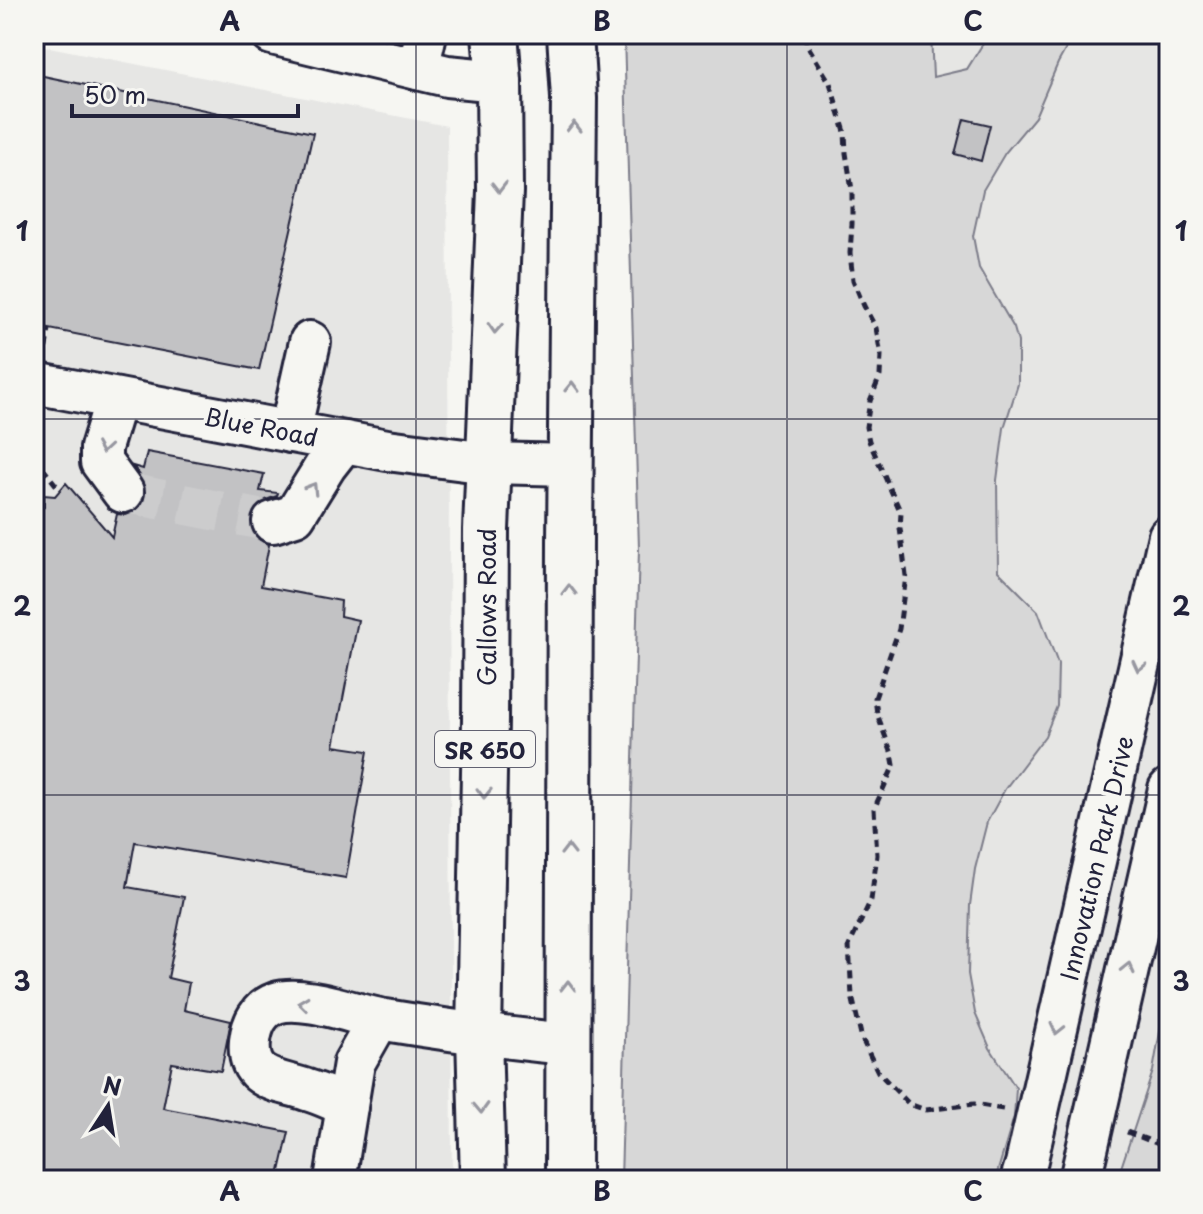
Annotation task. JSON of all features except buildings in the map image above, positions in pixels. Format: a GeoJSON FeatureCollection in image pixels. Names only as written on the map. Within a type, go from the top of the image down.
{"type":"FeatureCollection","features":[{"type":"Feature","properties":{"kind":"main road","name":"Gallows Road"},"geometry":{"type":"LineString","coordinates":[[483,1180],[479,1035],[488,463],[498,236],[499,81],[495,34]]}},
{"type":"Feature","properties":{"kind":"main road","name":"SR 650"},"geometry":{"type":"LineString","coordinates":[[568,1180],[574,98],[570,34]]}},
{"type":"Feature","properties":{"kind":"street"},"geometry":{"type":"LineString","coordinates":[[272,34],[422,52],[447,76],[499,81]]}},
{"type":"Feature","properties":{"kind":"street"},"geometry":{"type":"LineString","coordinates":[[290,432],[310,342]]}},
{"type":"Feature","properties":{"kind":"street","name":"Blue Road"},"geometry":{"type":"LineString","coordinates":[[34,383],[344,442],[488,463],[571,465]]}},
{"type":"Feature","properties":{"kind":"street"},"geometry":{"type":"LineString","coordinates":[[116,399],[101,448],[101,462],[123,492]]}},
{"type":"Feature","properties":{"kind":"street"},"geometry":{"type":"LineString","coordinates":[[273,522],[295,515],[344,442]]}},
{"type":"Feature","properties":{"kind":"street","name":"Innovation Park Drive"},"geometry":{"type":"LineString","coordinates":[[1021,1180],[1169,536]]}},
{"type":"Feature","properties":{"kind":"street"},"geometry":{"type":"LineString","coordinates":[[1080,1180],[1169,789]]}},
{"type":"Feature","properties":{"kind":"street"},"geometry":{"type":"LineString","coordinates":[[347,1106],[306,1089],[277,1083],[260,1073],[249,1056],[252,1031],[258,1015],[275,1004],[297,1000],[379,1019],[479,1035],[567,1044]]}},
{"type":"Feature","properties":{"kind":"street"},"geometry":{"type":"LineString","coordinates":[[335,1180],[354,1063],[379,1019]]}},
{"type":"Feature","properties":{"kind":"path"},"geometry":{"type":"LineString","coordinates":[[806,34],[806,43],[830,83],[845,132],[852,190],[850,253],[853,280],[876,328],[881,355],[880,376],[870,401],[866,427],[869,441],[901,513],[906,576],[899,629],[875,698],[877,714],[894,765],[874,809],[877,855],[871,900],[849,946],[852,996],[862,1039],[878,1072],[909,1104],[926,1110],[974,1104],[1037,1115]]}},
{"type":"Feature","properties":{"kind":"path"},"geometry":{"type":"LineString","coordinates":[[34,417],[49,329]]}},
{"type":"Feature","properties":{"kind":"path"},"geometry":{"type":"LineString","coordinates":[[34,457],[60,490]]}},
{"type":"Feature","properties":{"kind":"shaded area"},"geometry":{"type":"Polygon","coordinates":[[[624,34],[931,34],[933,77],[967,69],[989,34],[1074,34],[1035,117],[1005,153],[983,190],[973,236],[979,268],[1014,328],[1018,342],[1018,384],[1004,428],[997,480],[998,571],[1038,611],[1058,664],[1057,706],[1045,736],[1005,789],[987,822],[970,905],[968,974],[975,1013],[990,1048],[1016,1088],[1014,1117],[995,1180],[621,1180],[639,549],[624,34]]]}},
{"type":"Feature","properties":{"kind":"shaded area"},"geometry":{"type":"Polygon","coordinates":[[[931,34],[989,34],[967,69],[933,77],[931,34]]]}},
{"type":"Feature","properties":{"kind":"shaded area"},"geometry":{"type":"Polygon","coordinates":[[[1074,34],[1169,34],[1169,981],[1153,1071],[1117,1180],[995,1180],[1014,1117],[1016,1088],[990,1048],[975,1013],[968,974],[970,905],[987,822],[1005,789],[1027,762],[1058,664],[1038,611],[998,571],[997,480],[1004,428],[1018,384],[1014,328],[979,268],[973,236],[983,190],[1005,153],[1035,117],[1074,34]]]}},
{"type":"Feature","properties":{"kind":"shaded area"},"geometry":{"type":"Polygon","coordinates":[[[34,44],[447,126],[452,1180],[34,1180],[34,44]]]}},
{"type":"Feature","properties":{"kind":"shaded area"},"geometry":{"type":"Polygon","coordinates":[[[1169,981],[1169,1180],[1117,1180],[1153,1071],[1169,981]]]}},
{"type":"Feature","properties":{"kind":"tunnel"},"geometry":{"type":"LineString","coordinates":[[123,492],[273,522]]}}]}
